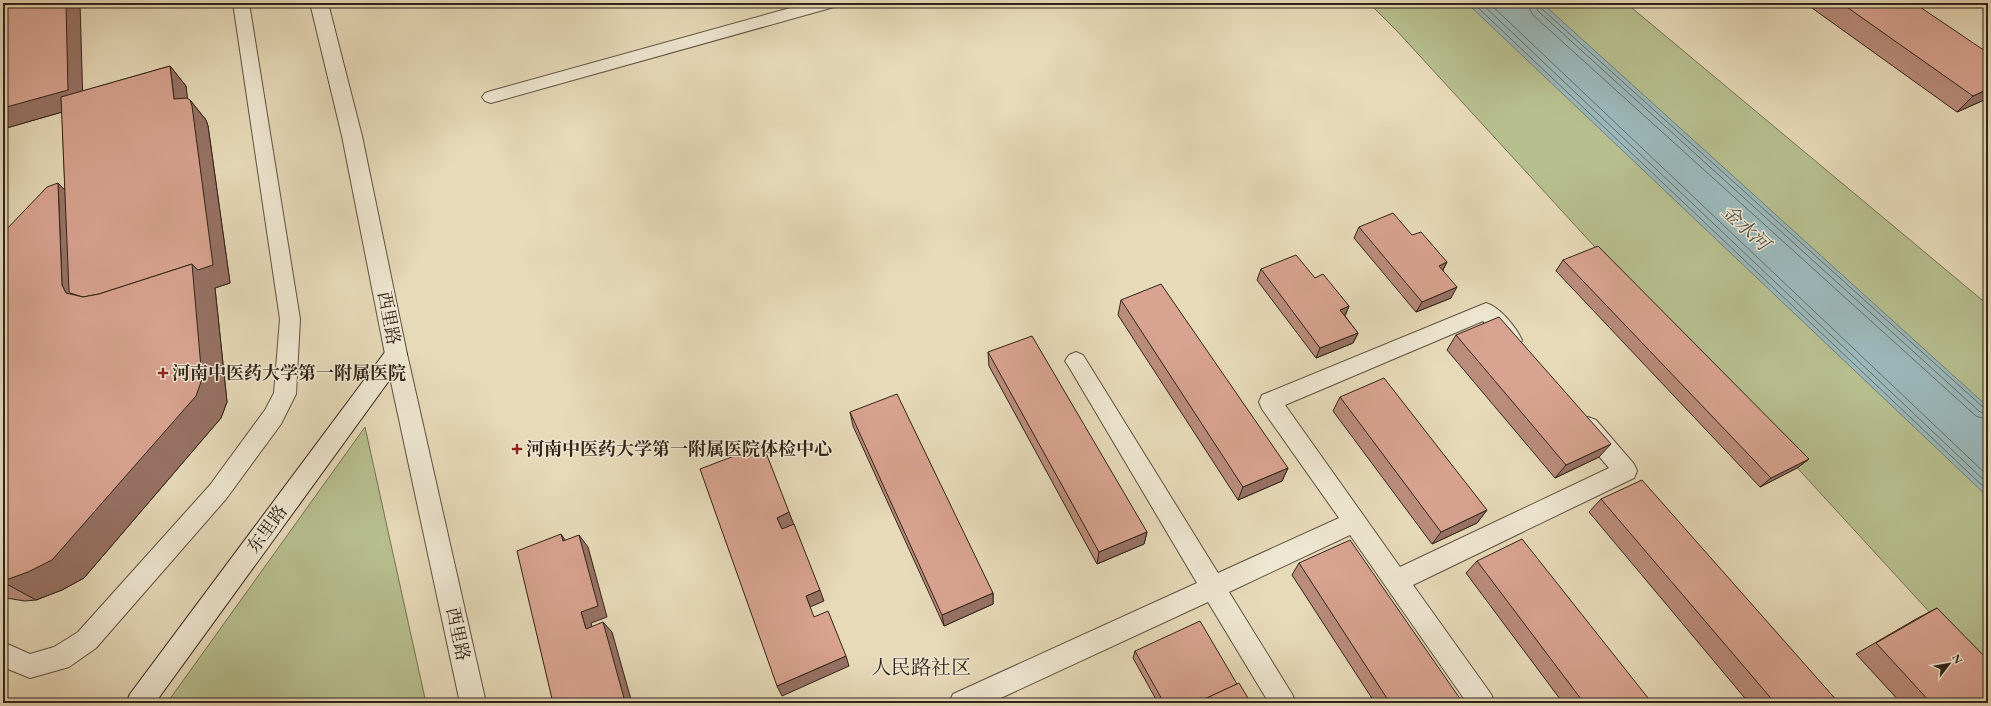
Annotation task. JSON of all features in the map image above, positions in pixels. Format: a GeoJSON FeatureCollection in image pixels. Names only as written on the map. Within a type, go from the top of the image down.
{"type":"FeatureCollection","features":[{"type":"Feature","properties":{"kind":"street","name":"西里路"},"geometry":{"type":"LineString","coordinates":[[319,3],[352,136],[396,354],[473,703]]}},
{"type":"Feature","properties":{"kind":"street","name":"东里路"},"geometry":{"type":"LineString","coordinates":[[139,703],[396,354]]}},
{"type":"Feature","properties":{"kind":"lane"},"geometry":{"type":"LineString","coordinates":[[3,654],[30,666],[60,658],[87,640],[218,492],[273,417],[285,394],[290,319],[241,3]]}},
{"type":"Feature","properties":{"kind":"lane"},"geometry":{"type":"LineString","coordinates":[[491,97],[828,3]]}},
{"type":"Feature","properties":{"kind":"lane"},"geometry":{"type":"LineString","coordinates":[[1482,703],[1270,402],[1486,311],[1528,358]]}},
{"type":"Feature","properties":{"kind":"lane"},"geometry":{"type":"LineString","coordinates":[[1076,361],[1283,703]]}},
{"type":"Feature","properties":{"kind":"lane"},"geometry":{"type":"LineString","coordinates":[[1396,581],[1626,471],[1574,412]]}},
{"type":"Feature","properties":{"kind":"lane"},"geometry":{"type":"LineString","coordinates":[[962,703],[1355,522]]}},
{"type":"Feature","properties":{"kind":"green space"},"geometry":{"type":"Polygon","coordinates":[[[1369,3],[1626,3],[1982,300],[1988,299],[1988,676],[1397,31],[1369,3]]]}},
{"type":"Feature","properties":{"kind":"green space"},"geometry":{"type":"Polygon","coordinates":[[[365,427],[426,703],[167,703],[365,427]]]}},
{"type":"Feature","properties":{"kind":"water","name":"金水河"},"geometry":{"type":"Polygon","coordinates":[[[1467,3],[1542,3],[1988,407],[1988,497],[1467,3]]]}},
{"type":"Feature","properties":{"kind":"building"},"geometry":{"type":"Polygon","coordinates":[[[3,3],[66,3],[68,90],[3,108],[3,3]]]}},
{"type":"Feature","properties":{"kind":"building"},"geometry":{"type":"Polygon","coordinates":[[[1841,3],[1914,3],[1988,53],[1988,70],[1984,72],[1988,75],[1988,89],[1973,96],[1841,3]]]}},
{"type":"Feature","properties":{"kind":"building"},"geometry":{"type":"Polygon","coordinates":[[[170,66],[174,99],[187,98],[190,100],[192,106],[213,265],[198,270],[192,264],[99,294],[83,297],[70,293],[61,97],[170,66]]]}},
{"type":"Feature","properties":{"kind":"building"},"geometry":{"type":"Polygon","coordinates":[[[58,183],[62,285],[66,293],[83,297],[99,294],[192,264],[202,379],[196,396],[52,560],[28,572],[3,581],[3,233],[47,187],[58,183]]]}},
{"type":"Feature","properties":{"kind":"building"},"geometry":{"type":"Polygon","coordinates":[[[1393,213],[1412,235],[1421,232],[1447,262],[1439,266],[1457,287],[1422,302],[1359,227],[1393,213]]]}},
{"type":"Feature","properties":{"kind":"building"},"geometry":{"type":"Polygon","coordinates":[[[1598,246],[1809,459],[1771,478],[1563,260],[1598,246]]]}},
{"type":"Feature","properties":{"kind":"building"},"geometry":{"type":"Polygon","coordinates":[[[1296,255],[1315,278],[1323,274],[1349,306],[1340,310],[1358,333],[1320,348],[1261,269],[1296,255]]]}},
{"type":"Feature","properties":{"kind":"building"},"geometry":{"type":"Polygon","coordinates":[[[1161,284],[1288,468],[1243,487],[1121,300],[1161,284]]]}},
{"type":"Feature","properties":{"kind":"building"},"geometry":{"type":"Polygon","coordinates":[[[1499,317],[1611,444],[1566,465],[1456,335],[1499,317]]]}},
{"type":"Feature","properties":{"kind":"building"},"geometry":{"type":"Polygon","coordinates":[[[1032,336],[1147,532],[1099,552],[988,352],[1032,336]]]}},
{"type":"Feature","properties":{"kind":"building"},"geometry":{"type":"Polygon","coordinates":[[[1384,378],[1487,510],[1441,532],[1340,397],[1384,378]]]}},
{"type":"Feature","properties":{"kind":"building"},"geometry":{"type":"Polygon","coordinates":[[[897,394],[993,593],[942,615],[850,412],[897,394]]]}},
{"type":"Feature","properties":{"kind":"building"},"geometry":{"type":"Polygon","coordinates":[[[763,445],[789,512],[777,518],[782,529],[794,524],[820,590],[806,596],[814,617],[828,611],[846,656],[777,686],[700,469],[763,445]]]}},
{"type":"Feature","properties":{"kind":"building"},"geometry":{"type":"Polygon","coordinates":[[[1642,480],[1839,703],[1775,703],[1601,499],[1642,480]]]}},
{"type":"Feature","properties":{"kind":"building"},"geometry":{"type":"Polygon","coordinates":[[[561,534],[563,541],[579,535],[598,606],[581,612],[586,629],[603,622],[624,698],[613,703],[553,703],[517,551],[561,534]]]}},
{"type":"Feature","properties":{"kind":"building"},"geometry":{"type":"Polygon","coordinates":[[[1522,539],[1652,703],[1584,703],[1477,561],[1522,539]]]}},
{"type":"Feature","properties":{"kind":"building"},"geometry":{"type":"Polygon","coordinates":[[[1350,540],[1463,703],[1390,703],[1299,563],[1350,540]]]}},
{"type":"Feature","properties":{"kind":"building"},"geometry":{"type":"Polygon","coordinates":[[[1937,608],[1988,660],[1988,703],[1931,703],[1876,643],[1937,608]]]}},
{"type":"Feature","properties":{"kind":"building"},"geometry":{"type":"Polygon","coordinates":[[[1200,621],[1237,684],[1196,703],[1164,703],[1135,651],[1200,621]]]}},
{"type":"Feature","properties":{"kind":"building"},"geometry":{"type":"Polygon","coordinates":[[[1239,683],[1251,703],[1196,703],[1239,683]]]}},
{"type":"Feature","properties":{"kind":"building"},"geometry":{"type":"Polygon","coordinates":[[[1043,699],[1045,703],[1034,703],[1043,699]]]}},
{"type":"Feature","properties":{"kind":"place","name":"河南中医药大学第一附属医院"},"geometry":{"type":"Point","coordinates":[163,373]}},
{"type":"Feature","properties":{"kind":"place","name":"河南中医药大学第一附属医院体检中心"},"geometry":{"type":"Point","coordinates":[517,449]}},
{"type":"Feature","properties":{"kind":"district","name":"人民路社区"},"geometry":{"type":"Point","coordinates":[921,667]}}]}
